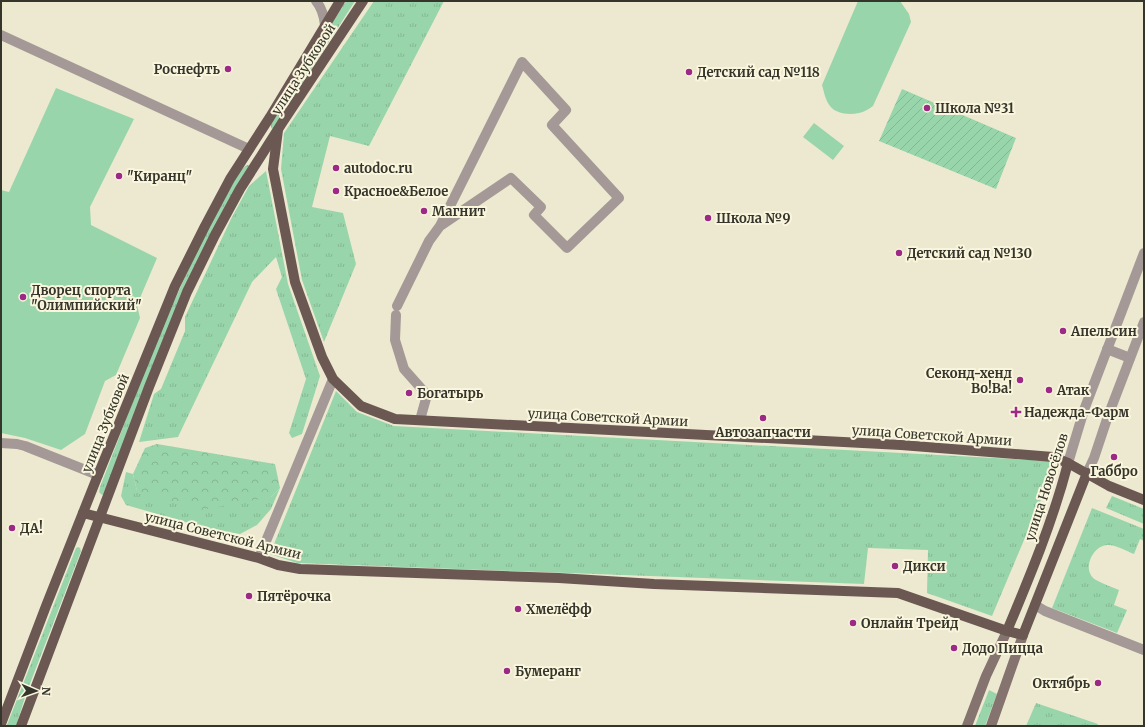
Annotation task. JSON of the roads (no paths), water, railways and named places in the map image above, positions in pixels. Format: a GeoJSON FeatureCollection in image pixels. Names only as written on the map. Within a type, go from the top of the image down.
{"type":"FeatureCollection","features":[{"type":"Feature","properties":{"kind":"main road","name":"улица Зубковой"},"geometry":{"type":"LineString","coordinates":[[1,724],[98,475],[175,286],[230,179],[270,118],[340,1]]}},
{"type":"Feature","properties":{"kind":"main road","name":"улица Зубковой"},"geometry":{"type":"LineString","coordinates":[[21,726],[99,516],[187,292],[240,189],[363,1]]}},
{"type":"Feature","properties":{"kind":"main road","name":"улица Советской Армии"},"geometry":{"type":"LineString","coordinates":[[278,130],[273,169],[295,282],[322,357],[333,379],[361,406],[395,419],[921,447],[1053,457],[1068,463],[1109,486],[1144,500]]}},
{"type":"Feature","properties":{"kind":"main road"},"geometry":{"type":"LineString","coordinates":[[251,146],[265,151],[273,169]]}},
{"type":"Feature","properties":{"kind":"main road","name":"улица Новосёлов"},"geometry":{"type":"LineString","coordinates":[[967,726],[986,676],[1007,631],[1048,526],[1062,489],[1068,463]]}},
{"type":"Feature","properties":{"kind":"main road"},"geometry":{"type":"LineString","coordinates":[[991,726],[1023,635],[1087,473]]}},
{"type":"Feature","properties":{"kind":"main road","name":"улица Советской Армии"},"geometry":{"type":"LineString","coordinates":[[83,513],[259,558],[278,565],[300,569],[559,578],[654,584],[898,593],[1007,631]]}},
{"type":"Feature","properties":{"kind":"main road"},"geometry":{"type":"LineString","coordinates":[[1007,631],[1023,635]]}},
{"type":"Feature","properties":{"kind":"street"},"geometry":{"type":"LineString","coordinates":[[316,1],[323,13],[325,25]]}},
{"type":"Feature","properties":{"kind":"street"},"geometry":{"type":"LineString","coordinates":[[1,36],[251,146]]}},
{"type":"Feature","properties":{"kind":"street"},"geometry":{"type":"LineString","coordinates":[[420,420],[427,395],[404,369],[395,340],[397,310],[429,241],[440,226],[522,62],[566,110],[552,125],[619,198],[567,248],[534,215],[541,207],[511,178],[440,226]]}},
{"type":"Feature","properties":{"kind":"street","name":"улица Новосёлов"},"geometry":{"type":"LineString","coordinates":[[1068,463],[1084,410],[1144,253]]}},
{"type":"Feature","properties":{"kind":"street"},"geometry":{"type":"LineString","coordinates":[[1087,473],[1094,458],[1144,322]]}},
{"type":"Feature","properties":{"kind":"street"},"geometry":{"type":"LineString","coordinates":[[1107,349],[1130,358]]}},
{"type":"Feature","properties":{"kind":"street"},"geometry":{"type":"LineString","coordinates":[[259,558],[333,379]]}},
{"type":"Feature","properties":{"kind":"street"},"geometry":{"type":"LineString","coordinates":[[1,443],[25,446],[98,475]]}},
{"type":"Feature","properties":{"kind":"street"},"geometry":{"type":"LineString","coordinates":[[1035,605],[1045,611],[1144,650]]}},
{"type":"Feature","properties":{"kind":"place","name":"Роснефть"},"geometry":{"type":"Point","coordinates":[228,69]}},
{"type":"Feature","properties":{"kind":"place","name":"Детский сад №118"},"geometry":{"type":"Point","coordinates":[689,72]}},
{"type":"Feature","properties":{"kind":"place","name":"Школа №31"},"geometry":{"type":"Point","coordinates":[927,108]}},
{"type":"Feature","properties":{"kind":"place","name":"autodoc.ru"},"geometry":{"type":"Point","coordinates":[336,168]}},
{"type":"Feature","properties":{"kind":"place","name":"\"Киранц\""},"geometry":{"type":"Point","coordinates":[119,176]}},
{"type":"Feature","properties":{"kind":"place","name":"Красное&Белое"},"geometry":{"type":"Point","coordinates":[336,191]}},
{"type":"Feature","properties":{"kind":"place","name":"Магнит"},"geometry":{"type":"Point","coordinates":[424,211]}},
{"type":"Feature","properties":{"kind":"place","name":"Школа №9"},"geometry":{"type":"Point","coordinates":[708,218]}},
{"type":"Feature","properties":{"kind":"place","name":"Детский сад №130"},"geometry":{"type":"Point","coordinates":[899,253]}},
{"type":"Feature","properties":{"kind":"place","name":"Дворец спорта \"Олимпийский\""},"geometry":{"type":"Point","coordinates":[23,297]}},
{"type":"Feature","properties":{"kind":"place","name":"Апельсин"},"geometry":{"type":"Point","coordinates":[1063,331]}},
{"type":"Feature","properties":{"kind":"place","name":"Секонд-хенд Во!Ва!"},"geometry":{"type":"Point","coordinates":[1020,380]}},
{"type":"Feature","properties":{"kind":"place","name":"Атак"},"geometry":{"type":"Point","coordinates":[1049,390]}},
{"type":"Feature","properties":{"kind":"place","name":"Богатырь"},"geometry":{"type":"Point","coordinates":[409,393]}},
{"type":"Feature","properties":{"kind":"place","name":"Надежда-Фарм"},"geometry":{"type":"Point","coordinates":[1016,412]}},
{"type":"Feature","properties":{"kind":"place","name":"Автозапчасти"},"geometry":{"type":"Point","coordinates":[763,418]}},
{"type":"Feature","properties":{"kind":"place","name":"Габбро"},"geometry":{"type":"Point","coordinates":[1114,457]}},
{"type":"Feature","properties":{"kind":"place","name":"ДА!"},"geometry":{"type":"Point","coordinates":[12,528]}},
{"type":"Feature","properties":{"kind":"place","name":"Дикси"},"geometry":{"type":"Point","coordinates":[895,566]}},
{"type":"Feature","properties":{"kind":"place","name":"Пятёрочка"},"geometry":{"type":"Point","coordinates":[249,596]}},
{"type":"Feature","properties":{"kind":"place","name":"Хмелёфф"},"geometry":{"type":"Point","coordinates":[518,609]}},
{"type":"Feature","properties":{"kind":"place","name":"Онлайн Трейд"},"geometry":{"type":"Point","coordinates":[853,623]}},
{"type":"Feature","properties":{"kind":"place","name":"Додо Пицца"},"geometry":{"type":"Point","coordinates":[954,648]}},
{"type":"Feature","properties":{"kind":"place","name":"Бумеранг"},"geometry":{"type":"Point","coordinates":[507,671]}},
{"type":"Feature","properties":{"kind":"place","name":"Октябрь"},"geometry":{"type":"Point","coordinates":[1098,683]}}]}
